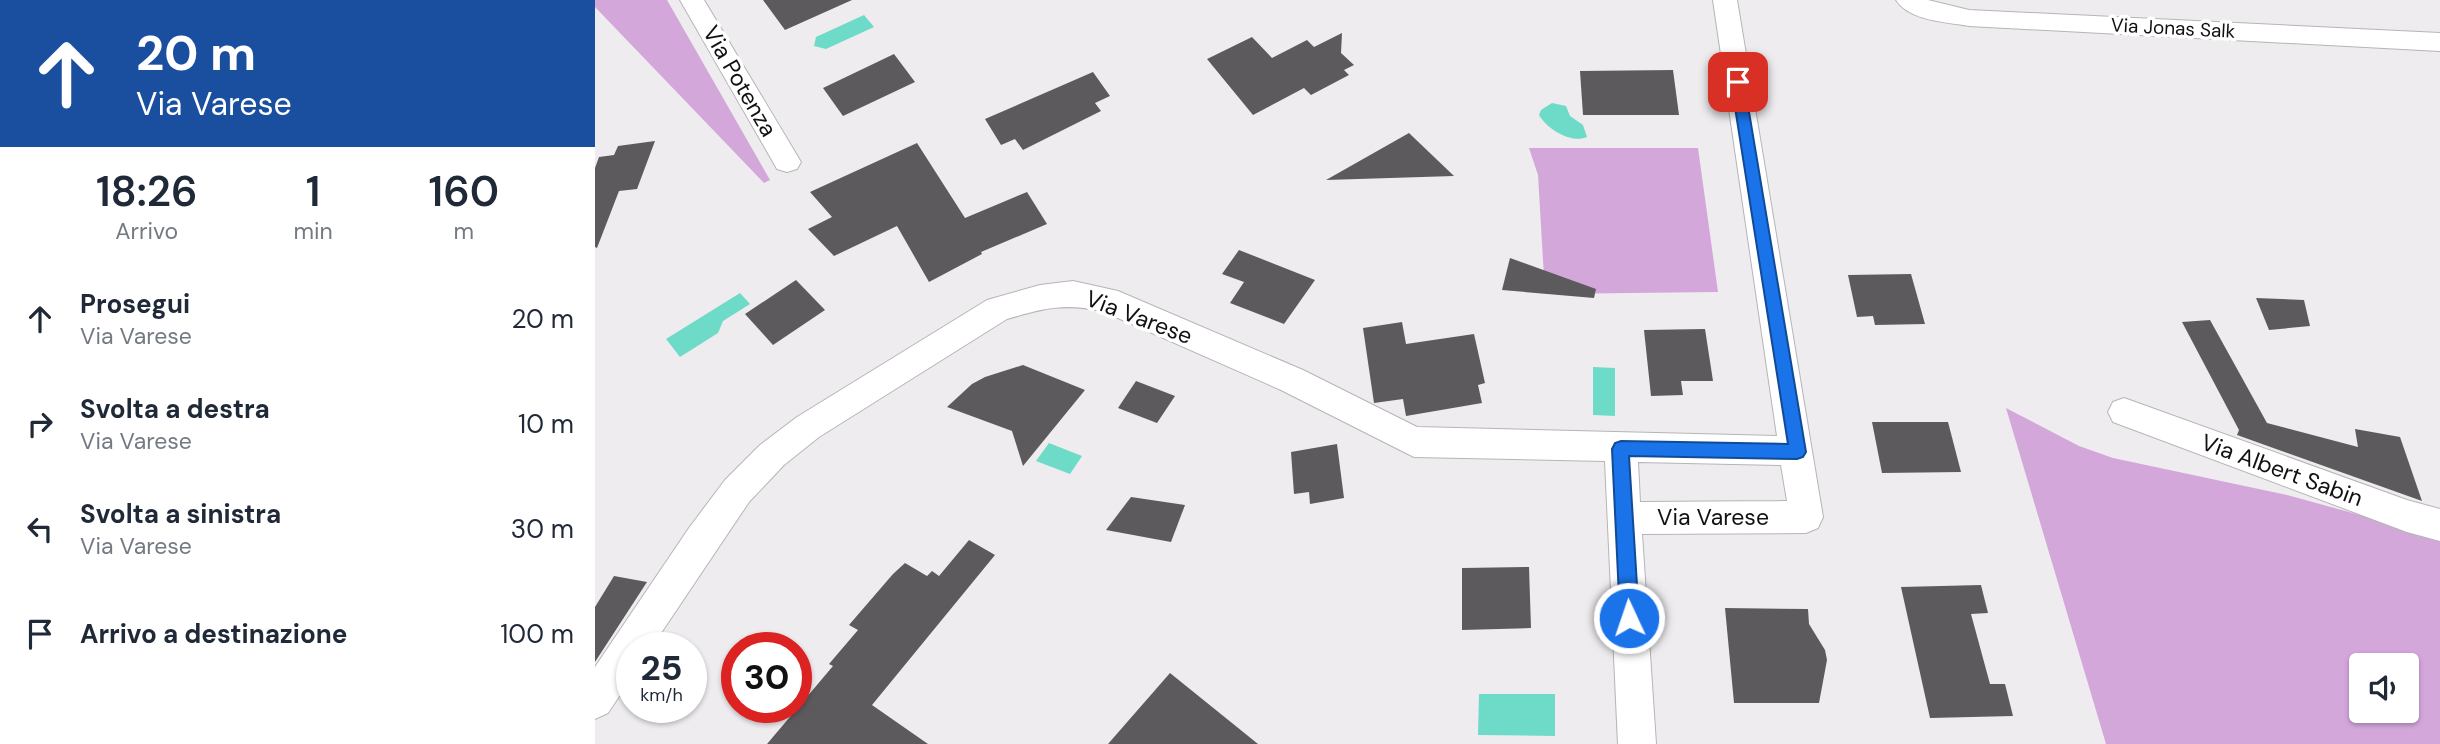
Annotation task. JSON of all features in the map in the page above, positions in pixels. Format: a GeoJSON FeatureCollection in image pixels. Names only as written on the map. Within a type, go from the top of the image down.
{"type":"FeatureCollection","features":[{"type":"Feature","properties":{"kind":"street","name":"Via Potenza"},"geometry":{"type":"LineString","coordinates":[[692,0],[787,162]]}},
{"type":"Feature","properties":{"kind":"street","name":"Via Varese"},"geometry":{"type":"LineString","coordinates":[[1621,449],[1624,518],[1806,517],[1724,0]]}},
{"type":"Feature","properties":{"kind":"street","name":"Via Jonas Salk"},"geometry":{"type":"LineString","coordinates":[[1908,0],[1925,9],[1969,18],[2440,42]]}},
{"type":"Feature","properties":{"kind":"street","name":"Via Varese"},"geometry":{"type":"LineString","coordinates":[[595,700],[701,540],[737,491],[772,455],[808,427],[998,309],[1039,297],[1073,293],[1107,300],[1292,380],[1414,442],[1797,452]]}},
{"type":"Feature","properties":{"kind":"street","name":"Via Albert Sabin"},"geometry":{"type":"LineString","coordinates":[[2124,412],[2407,516],[2440,525]]}},
{"type":"Feature","properties":{"kind":"street"},"geometry":{"type":"LineString","coordinates":[[1624,518],[1637,744]]}},
{"type":"Feature","properties":{"kind":"shaded area"},"geometry":{"type":"Polygon","coordinates":[[[595,0],[667,0],[770,180],[764,183],[595,7],[595,0]]]}},
{"type":"Feature","properties":{"kind":"shaded area"},"geometry":{"type":"Polygon","coordinates":[[[864,15],[874,27],[826,49],[814,46],[816,37],[864,15]]]}},
{"type":"Feature","properties":{"kind":"shaded area"},"geometry":{"type":"Polygon","coordinates":[[[1552,103],[1566,106],[1570,116],[1583,125],[1587,137],[1567,137],[1548,125],[1539,115],[1541,110],[1552,103]]]}},
{"type":"Feature","properties":{"kind":"shaded area"},"geometry":{"type":"Polygon","coordinates":[[[1529,148],[1698,148],[1718,292],[1545,294],[1538,175],[1529,148]]]}},
{"type":"Feature","properties":{"kind":"shaded area"},"geometry":{"type":"Polygon","coordinates":[[[740,293],[750,304],[723,321],[718,333],[680,357],[666,339],[740,293]]]}},
{"type":"Feature","properties":{"kind":"shaded area"},"geometry":{"type":"Polygon","coordinates":[[[1593,367],[1615,368],[1615,416],[1593,415],[1593,367]]]}},
{"type":"Feature","properties":{"kind":"shaded area"},"geometry":{"type":"Polygon","coordinates":[[[2006,408],[2079,446],[2113,458],[2287,495],[2440,537],[2440,744],[2106,744],[2006,408]]]}},
{"type":"Feature","properties":{"kind":"shaded area"},"geometry":{"type":"Polygon","coordinates":[[[1049,443],[1082,456],[1070,474],[1036,461],[1049,443]]]}},
{"type":"Feature","properties":{"kind":"shaded area"},"geometry":{"type":"Polygon","coordinates":[[[1479,694],[1555,694],[1555,736],[1478,735],[1479,694]]]}},
{"type":"Feature","properties":{"kind":"building"},"geometry":{"type":"Polygon","coordinates":[[[763,0],[852,0],[785,30],[763,0]]]}},
{"type":"Feature","properties":{"kind":"building"},"geometry":{"type":"Polygon","coordinates":[[[1342,33],[1341,53],[1354,65],[1344,70],[1349,75],[1311,95],[1304,88],[1253,115],[1207,59],[1252,37],[1272,58],[1307,40],[1314,47],[1342,33]]]}},
{"type":"Feature","properties":{"kind":"building"},"geometry":{"type":"Polygon","coordinates":[[[894,54],[915,82],[843,116],[823,88],[894,54]]]}},
{"type":"Feature","properties":{"kind":"building"},"geometry":{"type":"Polygon","coordinates":[[[1673,70],[1679,115],[1583,115],[1580,71],[1673,70]]]}},
{"type":"Feature","properties":{"kind":"building"},"geometry":{"type":"Polygon","coordinates":[[[1093,72],[1110,96],[1095,103],[1101,111],[1023,150],[1015,139],[1001,145],[985,119],[1093,72]]]}},
{"type":"Feature","properties":{"kind":"building"},"geometry":{"type":"Polygon","coordinates":[[[1409,133],[1454,176],[1326,180],[1409,133]]]}},
{"type":"Feature","properties":{"kind":"building"},"geometry":{"type":"Polygon","coordinates":[[[655,141],[637,189],[619,191],[597,248],[595,247],[595,168],[599,157],[614,155],[618,146],[655,141]]]}},
{"type":"Feature","properties":{"kind":"building"},"geometry":{"type":"Polygon","coordinates":[[[917,143],[965,218],[1027,192],[1047,224],[981,252],[982,254],[929,282],[897,226],[834,256],[808,229],[832,217],[810,192],[917,143]]]}},
{"type":"Feature","properties":{"kind":"building"},"geometry":{"type":"Polygon","coordinates":[[[1239,250],[1315,280],[1284,324],[1230,303],[1244,282],[1222,274],[1239,250]]]}},
{"type":"Feature","properties":{"kind":"building"},"geometry":{"type":"Polygon","coordinates":[[[1510,258],[1596,289],[1594,298],[1502,290],[1510,258]]]}},
{"type":"Feature","properties":{"kind":"building"},"geometry":{"type":"Polygon","coordinates":[[[1911,274],[1925,324],[1875,325],[1873,316],[1857,317],[1848,275],[1911,274]]]}},
{"type":"Feature","properties":{"kind":"building"},"geometry":{"type":"Polygon","coordinates":[[[796,280],[825,310],[773,345],[745,314],[796,280]]]}},
{"type":"Feature","properties":{"kind":"building"},"geometry":{"type":"Polygon","coordinates":[[[2256,298],[2304,300],[2310,326],[2269,330],[2256,298]]]}},
{"type":"Feature","properties":{"kind":"building"},"geometry":{"type":"Polygon","coordinates":[[[2210,320],[2267,423],[2358,447],[2355,429],[2400,437],[2422,501],[2237,435],[2239,430],[2182,322],[2210,320]]]}},
{"type":"Feature","properties":{"kind":"building"},"geometry":{"type":"Polygon","coordinates":[[[1402,322],[1406,344],[1474,334],[1485,383],[1478,385],[1482,403],[1406,416],[1403,399],[1374,403],[1363,328],[1402,322]]]}},
{"type":"Feature","properties":{"kind":"building"},"geometry":{"type":"Polygon","coordinates":[[[1705,329],[1713,381],[1681,381],[1683,395],[1651,396],[1644,330],[1705,329]]]}},
{"type":"Feature","properties":{"kind":"building"},"geometry":{"type":"Polygon","coordinates":[[[1023,365],[1085,390],[1023,466],[1012,431],[947,407],[972,384],[1023,365]]]}},
{"type":"Feature","properties":{"kind":"building"},"geometry":{"type":"Polygon","coordinates":[[[1136,381],[1175,396],[1157,423],[1118,408],[1136,381]]]}},
{"type":"Feature","properties":{"kind":"building"},"geometry":{"type":"Polygon","coordinates":[[[1872,422],[1948,422],[1961,472],[1882,473],[1872,422]]]}},
{"type":"Feature","properties":{"kind":"building"},"geometry":{"type":"Polygon","coordinates":[[[1337,444],[1344,498],[1310,504],[1309,492],[1294,494],[1291,452],[1337,444]]]}},
{"type":"Feature","properties":{"kind":"building"},"geometry":{"type":"Polygon","coordinates":[[[1131,497],[1185,505],[1171,542],[1106,530],[1131,497]]]}},
{"type":"Feature","properties":{"kind":"building"},"geometry":{"type":"Polygon","coordinates":[[[969,540],[995,555],[872,705],[928,744],[767,744],[785,723],[812,723],[812,691],[833,666],[829,664],[858,630],[849,625],[893,574],[905,563],[927,576],[932,571],[939,576],[969,540]]]}},
{"type":"Feature","properties":{"kind":"building"},"geometry":{"type":"Polygon","coordinates":[[[1529,567],[1531,628],[1462,630],[1462,568],[1529,567]]]}},
{"type":"Feature","properties":{"kind":"building"},"geometry":{"type":"Polygon","coordinates":[[[614,576],[647,582],[595,662],[595,607],[614,576]]]}},
{"type":"Feature","properties":{"kind":"building"},"geometry":{"type":"Polygon","coordinates":[[[1981,585],[1988,613],[1971,614],[1990,684],[2005,684],[2013,716],[1930,718],[1901,587],[1981,585]]]}},
{"type":"Feature","properties":{"kind":"building"},"geometry":{"type":"Polygon","coordinates":[[[1725,608],[1808,609],[1809,624],[1825,650],[1827,660],[1819,703],[1734,703],[1725,608]]]}},
{"type":"Feature","properties":{"kind":"building"},"geometry":{"type":"Polygon","coordinates":[[[1170,673],[1258,744],[1108,744],[1170,673]]]}},
{"type":"Feature","properties":{"kind":"route"},"geometry":{"type":"LineString","coordinates":[[1629,618],[1621,449],[1797,452],[1738,82]]}}]}
